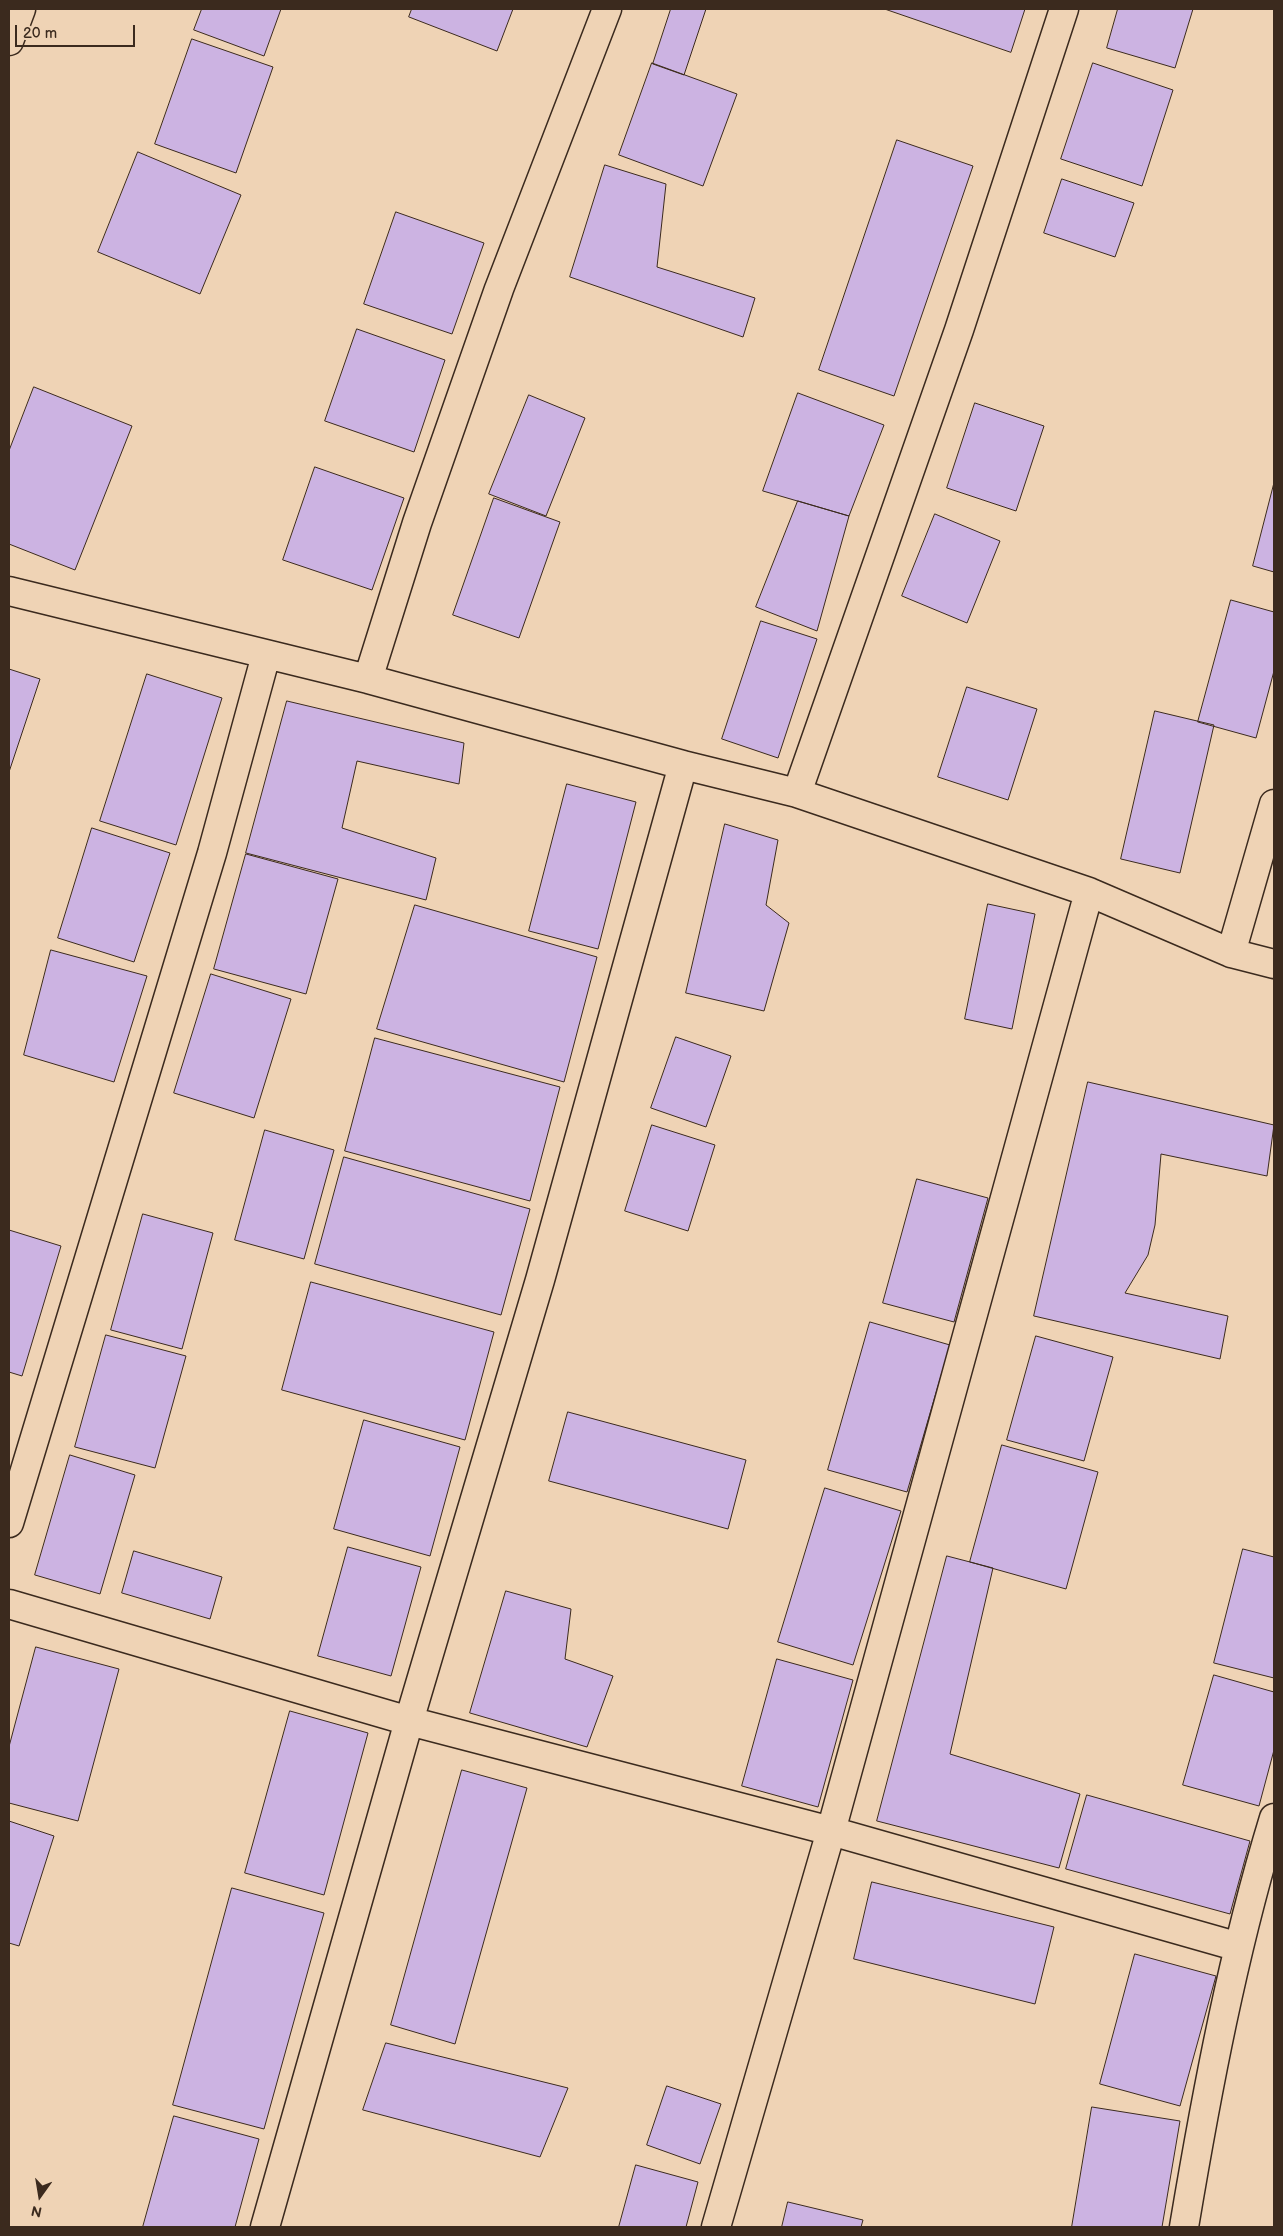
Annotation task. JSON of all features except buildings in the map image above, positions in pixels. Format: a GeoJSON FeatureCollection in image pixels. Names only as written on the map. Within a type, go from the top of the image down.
{"type":"FeatureCollection","features":[{"type":"Feature","properties":{"kind":"street"},"geometry":{"type":"LineString","coordinates":[[9,40],[21,9]]}},
{"type":"Feature","properties":{"kind":"street"},"geometry":{"type":"LineString","coordinates":[[368,679],[417,522],[496,299],[607,9]]}},
{"type":"Feature","properties":{"kind":"street"},"geometry":{"type":"LineString","coordinates":[[797,793],[959,330],[1064,9]]}},
{"type":"Feature","properties":{"kind":"street"},"geometry":{"type":"LineString","coordinates":[[9,591],[368,679],[683,765],[797,793],[1089,892],[1231,953],[1274,964]]}},
{"type":"Feature","properties":{"kind":"street"},"geometry":{"type":"LineString","coordinates":[[9,1522],[209,862],[266,655]]}},
{"type":"Feature","properties":{"kind":"street"},"geometry":{"type":"LineString","coordinates":[[265,2227],[409,1721],[540,1280],[683,765]]}},
{"type":"Feature","properties":{"kind":"street"},"geometry":{"type":"LineString","coordinates":[[1231,953],[1274,804]]}},
{"type":"Feature","properties":{"kind":"street"},"geometry":{"type":"LineString","coordinates":[[716,2227],[831,1831],[1089,892]]}},
{"type":"Feature","properties":{"kind":"street"},"geometry":{"type":"LineString","coordinates":[[9,1604],[409,1721],[831,1831],[1239,1947]]}},
{"type":"Feature","properties":{"kind":"street"},"geometry":{"type":"LineString","coordinates":[[1184,2227],[1205,2102],[1239,1947],[1274,1818]]}}]}
